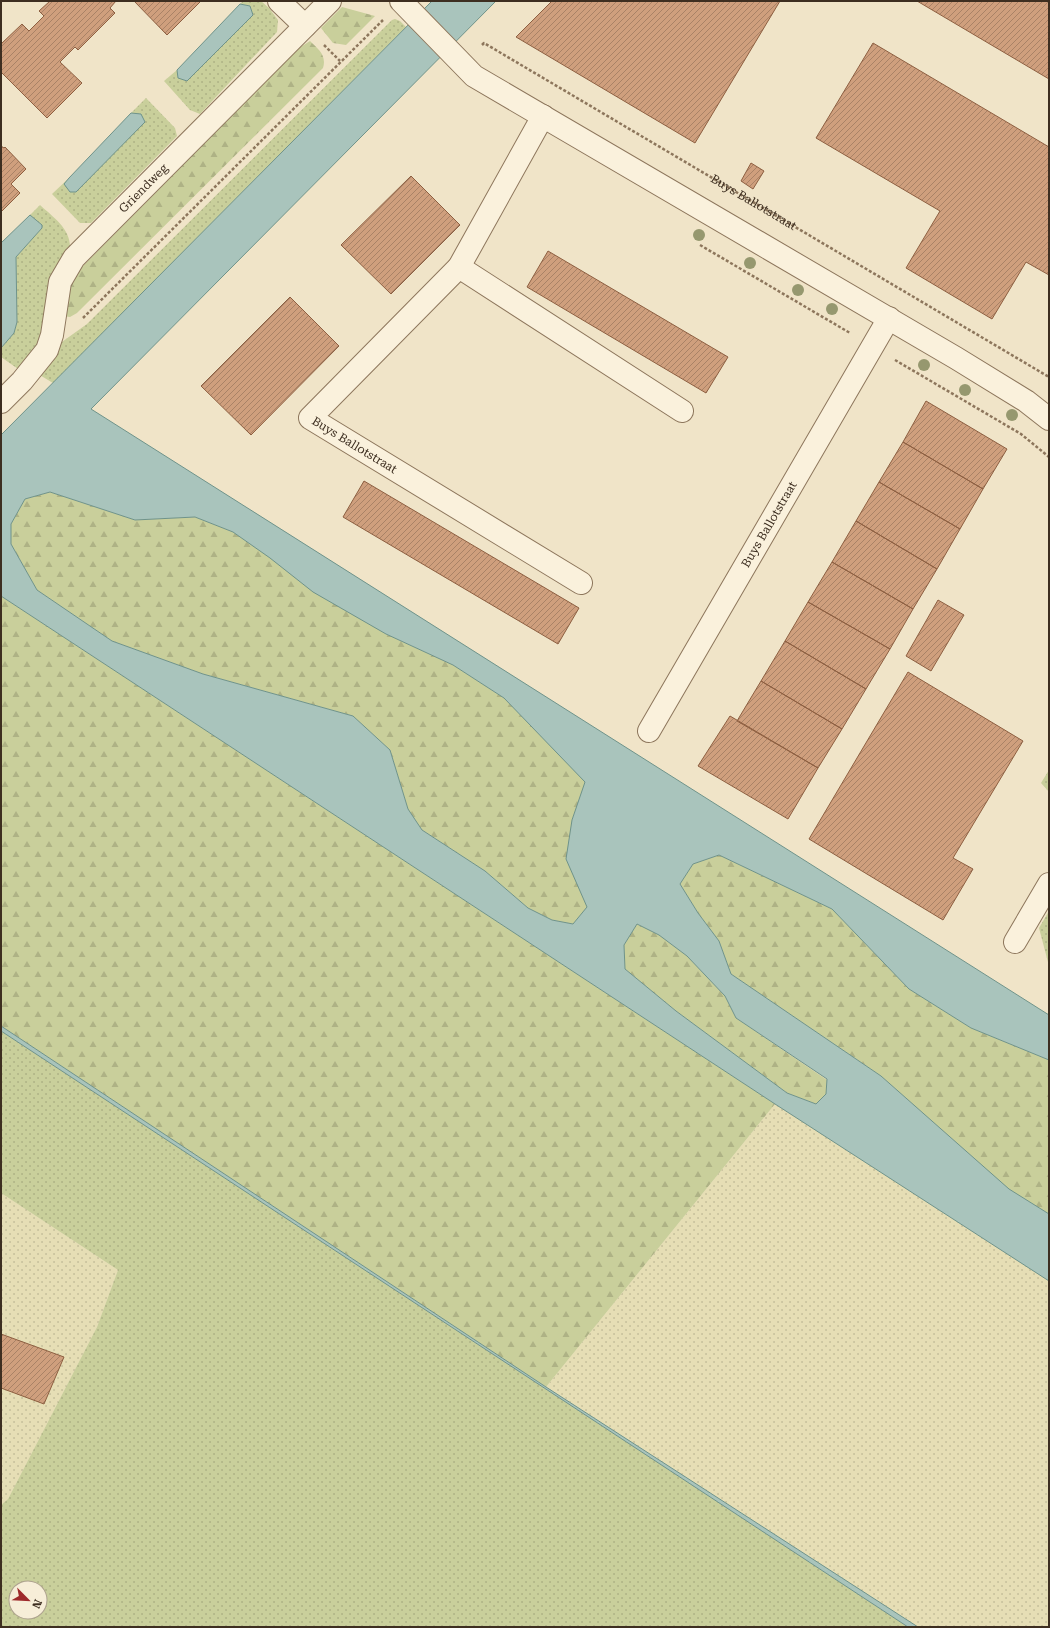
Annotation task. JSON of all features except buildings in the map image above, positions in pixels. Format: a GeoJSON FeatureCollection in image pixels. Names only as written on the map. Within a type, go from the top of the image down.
{"type":"FeatureCollection","features":[{"type":"Feature","properties":{"kind":"street"},"geometry":{"type":"LineString","coordinates":[[279,1],[304,26]]}},
{"type":"Feature","properties":{"kind":"street","name":"Griendweg"},"geometry":{"type":"LineString","coordinates":[[1,402],[22,381],[47,350],[52,335],[60,282],[74,258],[330,1]]}},
{"type":"Feature","properties":{"kind":"street"},"geometry":{"type":"LineString","coordinates":[[406,6],[474,76],[889,318],[1026,401],[1049,419]]}},
{"type":"Feature","properties":{"kind":"street","name":"Buys Ballotstraat"},"geometry":{"type":"LineString","coordinates":[[543,116],[459,267],[310,418],[581,583]]}},
{"type":"Feature","properties":{"kind":"street"},"geometry":{"type":"LineString","coordinates":[[459,267],[682,411]]}},
{"type":"Feature","properties":{"kind":"street","name":"Buys Ballotstraat"},"geometry":{"type":"LineString","coordinates":[[649,731],[889,318]]}},
{"type":"Feature","properties":{"kind":"street"},"geometry":{"type":"LineString","coordinates":[[1026,401],[1049,411]]}},
{"type":"Feature","properties":{"kind":"street"},"geometry":{"type":"LineString","coordinates":[[1015,942],[1049,884]]}},
{"type":"Feature","properties":{"kind":"path"},"geometry":{"type":"LineString","coordinates":[[85,316],[406,6]]}},
{"type":"Feature","properties":{"kind":"path","name":"Buys Ballotstraat"},"geometry":{"type":"LineString","coordinates":[[457,58],[484,43],[1049,377]]}},
{"type":"Feature","properties":{"kind":"shaded area"},"geometry":{"type":"Polygon","coordinates":[[[775,1104],[1049,1281],[1049,1627],[918,1627],[546,1387],[775,1104]]]}},
{"type":"Feature","properties":{"kind":"shaded area"},"geometry":{"type":"Polygon","coordinates":[[[1,1193],[118,1270],[97,1327],[8,1499],[1,1505],[1,1193]]]}},
{"type":"Feature","properties":{"kind":"green space"},"geometry":{"type":"Polygon","coordinates":[[[243,1],[261,1],[269,8],[278,20],[277,32],[200,114],[190,110],[164,81],[177,70],[178,78],[250,6],[240,4],[243,1]]]}},
{"type":"Feature","properties":{"kind":"green space"},"geometry":{"type":"Polygon","coordinates":[[[342,7],[375,16],[346,45],[333,43],[321,28],[342,7]]]}},
{"type":"Feature","properties":{"kind":"green space"},"geometry":{"type":"Polygon","coordinates":[[[395,19],[400,21],[406,27],[53,383],[38,374],[59,344],[87,324],[392,20],[395,19]]]}},
{"type":"Feature","properties":{"kind":"green space"},"geometry":{"type":"Polygon","coordinates":[[[310,41],[323,56],[323,68],[77,313],[70,317],[63,316],[69,284],[74,275],[299,48],[310,41]]]}},
{"type":"Feature","properties":{"kind":"green space"},"geometry":{"type":"Polygon","coordinates":[[[146,98],[175,128],[177,136],[91,223],[80,223],[52,194],[69,178],[64,185],[141,114],[131,113],[146,98]]]}},
{"type":"Feature","properties":{"kind":"green space"},"geometry":{"type":"Polygon","coordinates":[[[40,205],[64,229],[70,241],[70,248],[38,350],[21,371],[1,357],[1,348],[14,333],[17,322],[16,257],[42,228],[41,225],[30,215],[40,205]]]}},
{"type":"Feature","properties":{"kind":"green space"},"geometry":{"type":"Polygon","coordinates":[[[50,492],[135,520],[195,517],[233,532],[386,634],[453,665],[504,698],[586,782],[572,820],[581,891],[588,907],[573,924],[552,920],[528,908],[485,871],[422,830],[408,809],[390,750],[353,716],[203,674],[112,641],[37,590],[11,544],[11,524],[25,499],[50,492]]]}},
{"type":"Feature","properties":{"kind":"green space"},"geometry":{"type":"Polygon","coordinates":[[[1,596],[775,1104],[546,1387],[1,1026],[1,596]]]}},
{"type":"Feature","properties":{"kind":"green space"},"geometry":{"type":"Polygon","coordinates":[[[1049,770],[1049,792],[1041,783],[1049,770]]]}},
{"type":"Feature","properties":{"kind":"green space"},"geometry":{"type":"Polygon","coordinates":[[[719,855],[832,909],[909,989],[971,1028],[1049,1060],[1049,1214],[1009,1190],[881,1076],[731,974],[719,941],[698,913],[680,884],[693,864],[719,855]]]}},
{"type":"Feature","properties":{"kind":"green space"},"geometry":{"type":"Polygon","coordinates":[[[1049,911],[1049,966],[1039,928],[1049,911]]]}},
{"type":"Feature","properties":{"kind":"green space"},"geometry":{"type":"Polygon","coordinates":[[[637,924],[659,935],[687,956],[725,996],[736,1018],[827,1080],[826,1094],[816,1104],[787,1093],[676,1011],[625,969],[624,945],[637,924]]]}},
{"type":"Feature","properties":{"kind":"green space"},"geometry":{"type":"Polygon","coordinates":[[[1,1031],[908,1627],[1,1627],[1,1505],[8,1499],[97,1327],[118,1270],[1,1193],[1,1031]]]}},
{"type":"Feature","properties":{"kind":"water"},"geometry":{"type":"Polygon","coordinates":[[[432,1],[496,1],[91,409],[1049,1015],[1049,1060],[971,1028],[909,989],[832,909],[719,855],[693,864],[680,884],[698,913],[719,941],[731,974],[881,1076],[1009,1189],[1049,1214],[1049,1281],[775,1104],[1,596],[1,435],[432,1]],[[50,492],[25,499],[11,524],[11,544],[37,590],[112,641],[203,674],[353,716],[390,750],[408,809],[422,830],[485,871],[528,908],[552,920],[573,924],[587,907],[566,859],[572,820],[585,782],[504,698],[453,665],[386,634],[313,592],[270,558],[233,532],[195,517],[135,520],[50,492]],[[637,924],[624,945],[625,969],[676,1011],[787,1093],[816,1104],[826,1094],[827,1079],[736,1018],[725,996],[687,956],[659,935],[637,924]]]}},
{"type":"Feature","properties":{"kind":"water"},"geometry":{"type":"Polygon","coordinates":[[[240,4],[250,6],[253,15],[187,81],[178,78],[177,70],[240,4]]]}},
{"type":"Feature","properties":{"kind":"water"},"geometry":{"type":"Polygon","coordinates":[[[131,113],[141,114],[145,122],[76,192],[70,192],[64,184],[131,113]]]}},
{"type":"Feature","properties":{"kind":"water"},"geometry":{"type":"Polygon","coordinates":[[[30,215],[42,225],[42,228],[16,257],[17,322],[14,333],[1,348],[1,243],[30,215]]]}},
{"type":"Feature","properties":{"kind":"water"},"geometry":{"type":"Polygon","coordinates":[[[1,1026],[546,1387],[918,1627],[908,1627],[1,1031],[1,1026]]]}}]}
